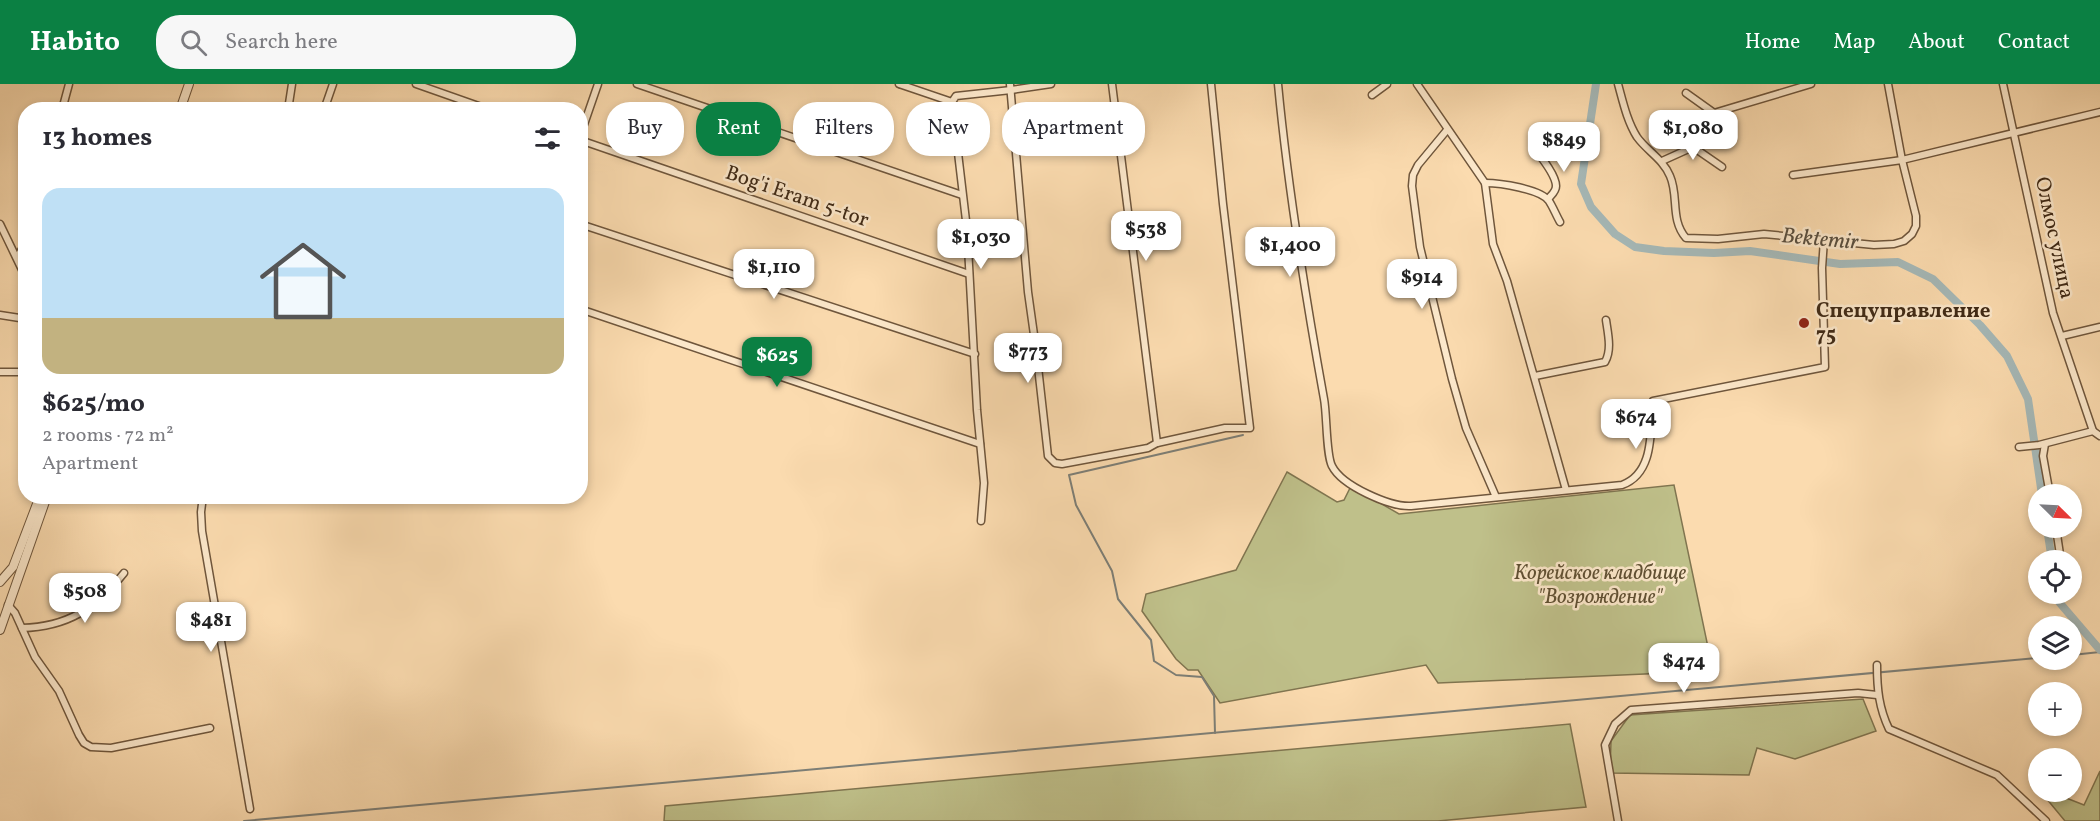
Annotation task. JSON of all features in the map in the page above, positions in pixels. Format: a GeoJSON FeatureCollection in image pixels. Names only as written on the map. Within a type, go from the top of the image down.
{"type":"FeatureCollection","features":[{"type":"Feature","properties":{"kind":"street"},"geometry":{"type":"LineString","coordinates":[[64,102],[69,84]]}},
{"type":"Feature","properties":{"kind":"street"},"geometry":{"type":"LineString","coordinates":[[183,102],[189,84]]}},
{"type":"Feature","properties":{"kind":"street"},"geometry":{"type":"LineString","coordinates":[[188,102],[194,84]]}},
{"type":"Feature","properties":{"kind":"street"},"geometry":{"type":"LineString","coordinates":[[289,102],[292,84]]}},
{"type":"Feature","properties":{"kind":"street"},"geometry":{"type":"LineString","coordinates":[[327,102],[333,84]]}},
{"type":"Feature","properties":{"kind":"street"},"geometry":{"type":"LineString","coordinates":[[416,84],[467,102]]}},
{"type":"Feature","properties":{"kind":"street"},"geometry":{"type":"LineString","coordinates":[[588,113],[598,84]]}},
{"type":"Feature","properties":{"kind":"street"},"geometry":{"type":"LineString","coordinates":[[637,84],[962,195]]}},
{"type":"Feature","properties":{"kind":"street"},"geometry":{"type":"LineString","coordinates":[[899,84],[952,102],[956,96],[1010,87],[1050,84]]}},
{"type":"Feature","properties":{"kind":"street"},"geometry":{"type":"LineString","coordinates":[[1112,84],[1157,443]]}},
{"type":"Feature","properties":{"kind":"street"},"geometry":{"type":"LineString","coordinates":[[1010,87],[1028,292],[1048,456],[1055,463],[1062,464],[1148,448],[1157,443],[1225,428],[1250,428],[1211,84]]}},
{"type":"Feature","properties":{"kind":"street"},"geometry":{"type":"LineString","coordinates":[[1278,84],[1287,173],[1302,278],[1326,412],[1332,466],[1348,482],[1394,505],[1411,506],[1622,485],[1633,481],[1646,462],[1653,401],[1825,367],[1822,268],[1824,240]]}},
{"type":"Feature","properties":{"kind":"street"},"geometry":{"type":"LineString","coordinates":[[1372,95],[1387,84]]}},
{"type":"Feature","properties":{"kind":"street"},"geometry":{"type":"LineString","coordinates":[[1417,84],[1485,183],[1493,244],[1507,281],[1566,490]]}},
{"type":"Feature","properties":{"kind":"street"},"geometry":{"type":"LineString","coordinates":[[1618,84],[1625,113],[1638,138],[1662,161],[1671,177],[1678,223],[1686,238],[1718,239],[1764,234],[1874,245],[1904,241],[1917,226],[1888,84]]}},
{"type":"Feature","properties":{"kind":"street"},"geometry":{"type":"LineString","coordinates":[[1686,93],[1714,113],[1811,84]]}},
{"type":"Feature","properties":{"kind":"street","name":"Олмос улица"},"geometry":{"type":"LineString","coordinates":[[2003,84],[2053,313],[2093,431]]}},
{"type":"Feature","properties":{"kind":"street"},"geometry":{"type":"LineString","coordinates":[[1793,175],[1902,160],[2100,112]]}},
{"type":"Feature","properties":{"kind":"street"},"geometry":{"type":"LineString","coordinates":[[1447,130],[1426,154],[1413,175],[1412,186],[1419,237],[1441,336],[1466,429],[1496,497]]}},
{"type":"Feature","properties":{"kind":"street","name":"Bog'i Eram 5-tor"},"geometry":{"type":"LineString","coordinates":[[588,143],[969,274]]}},
{"type":"Feature","properties":{"kind":"street"},"geometry":{"type":"LineString","coordinates":[[1662,161],[1693,147],[1722,167]]}},
{"type":"Feature","properties":{"kind":"street"},"geometry":{"type":"LineString","coordinates":[[1534,148],[1546,163],[1555,182],[1554,192],[1548,199]]}},
{"type":"Feature","properties":{"kind":"street"},"geometry":{"type":"LineString","coordinates":[[958,156],[984,483],[981,521]]}},
{"type":"Feature","properties":{"kind":"street"},"geometry":{"type":"LineString","coordinates":[[1485,183],[1497,183],[1533,192],[1548,199],[1560,222]]}},
{"type":"Feature","properties":{"kind":"street"},"geometry":{"type":"LineString","coordinates":[[0,224],[17,258]]}},
{"type":"Feature","properties":{"kind":"street"},"geometry":{"type":"LineString","coordinates":[[588,227],[975,354]]}},
{"type":"Feature","properties":{"kind":"street"},"geometry":{"type":"LineString","coordinates":[[588,312],[980,444]]}},
{"type":"Feature","properties":{"kind":"street"},"geometry":{"type":"LineString","coordinates":[[0,315],[18,318]]}},
{"type":"Feature","properties":{"kind":"street"},"geometry":{"type":"LineString","coordinates":[[1535,376],[1605,362],[1609,340],[1606,320]]}},
{"type":"Feature","properties":{"kind":"street"},"geometry":{"type":"LineString","coordinates":[[2062,336],[2100,327]]}},
{"type":"Feature","properties":{"kind":"street"},"geometry":{"type":"LineString","coordinates":[[0,372],[18,372]]}},
{"type":"Feature","properties":{"kind":"street"},"geometry":{"type":"LineString","coordinates":[[2019,447],[2042,444],[2093,431],[2100,436]]}},
{"type":"Feature","properties":{"kind":"street"},"geometry":{"type":"LineString","coordinates":[[2042,444],[2048,484]]}},
{"type":"Feature","properties":{"kind":"street"},"geometry":{"type":"LineString","coordinates":[[0,582],[13,567],[37,504]]}},
{"type":"Feature","properties":{"kind":"street"},"geometry":{"type":"LineString","coordinates":[[0,630],[44,504]]}},
{"type":"Feature","properties":{"kind":"street"},"geometry":{"type":"LineString","coordinates":[[202,504],[202,531],[250,809]]}},
{"type":"Feature","properties":{"kind":"street"},"geometry":{"type":"LineString","coordinates":[[22,628],[40,628],[72,618],[110,591],[124,573]]}},
{"type":"Feature","properties":{"kind":"street"},"geometry":{"type":"LineString","coordinates":[[8,605],[15,613],[35,657],[59,692],[84,743],[91,747],[111,748],[210,728]]}},
{"type":"Feature","properties":{"kind":"street"},"geometry":{"type":"LineString","coordinates":[[1877,665],[1877,695],[1882,715],[1889,729],[1997,775],[2046,821]]}},
{"type":"Feature","properties":{"kind":"street"},"geometry":{"type":"LineString","coordinates":[[1618,821],[1605,745],[1615,724],[1631,710],[1858,693],[1877,695]]}},
{"type":"Feature","properties":{"kind":"green space","name":"Корейское кладбище \"Возрождение\""},"geometry":{"type":"Polygon","coordinates":[[[1287,472],[1337,502],[1344,500],[1351,486],[1399,514],[1674,485],[1713,671],[1438,683],[1426,665],[1220,703],[1198,670],[1188,670],[1176,659],[1142,611],[1146,594],[1236,570],[1287,472]]]}},
{"type":"Feature","properties":{"kind":"green space"},"geometry":{"type":"Polygon","coordinates":[[[1863,699],[1876,731],[1795,759],[1757,748],[1749,775],[1610,773],[1611,741],[1630,715],[1863,699]]]}},
{"type":"Feature","properties":{"kind":"green space"},"geometry":{"type":"Polygon","coordinates":[[[1570,724],[1586,807],[1438,821],[664,821],[665,806],[1570,724]]]}},
{"type":"Feature","properties":{"kind":"green space"},"geometry":{"type":"Polygon","coordinates":[[[2100,771],[2100,821],[2065,821],[2049,802],[2076,802],[2084,805],[2100,771]]]}},
{"type":"Feature","properties":{"kind":"waterway","name":"Bektemir"},"geometry":{"type":"LineString","coordinates":[[1596,84],[1581,184],[1591,207],[1615,234],[1635,247],[1664,251],[1714,253],[1750,251],[1840,264],[1898,262],[1933,279],[1980,325],[2007,356],[2028,399],[2040,484]]}},
{"type":"Feature","properties":{"kind":"waterway"},"geometry":{"type":"LineString","coordinates":[[1215,733],[1214,696],[1202,677],[1176,675],[1154,661],[1151,640],[1118,599],[1112,571],[1076,505],[1069,475],[1243,435]]}},
{"type":"Feature","properties":{"kind":"waterway","name":"Bektemir"},"geometry":{"type":"LineString","coordinates":[[2049,538],[2050,550]]}},
{"type":"Feature","properties":{"kind":"waterway","name":"Bektemir"},"geometry":{"type":"LineString","coordinates":[[2061,604],[2100,650]]}},
{"type":"Feature","properties":{"kind":"waterway"},"geometry":{"type":"LineString","coordinates":[[2082,654],[2100,652]]}},
{"type":"Feature","properties":{"kind":"waterway"},"geometry":{"type":"LineString","coordinates":[[244,821],[2028,659]]}},
{"type":"Feature","properties":{"kind":"place","name":"Спецуправление 75"},"geometry":{"type":"Point","coordinates":[1804,323]}}]}
